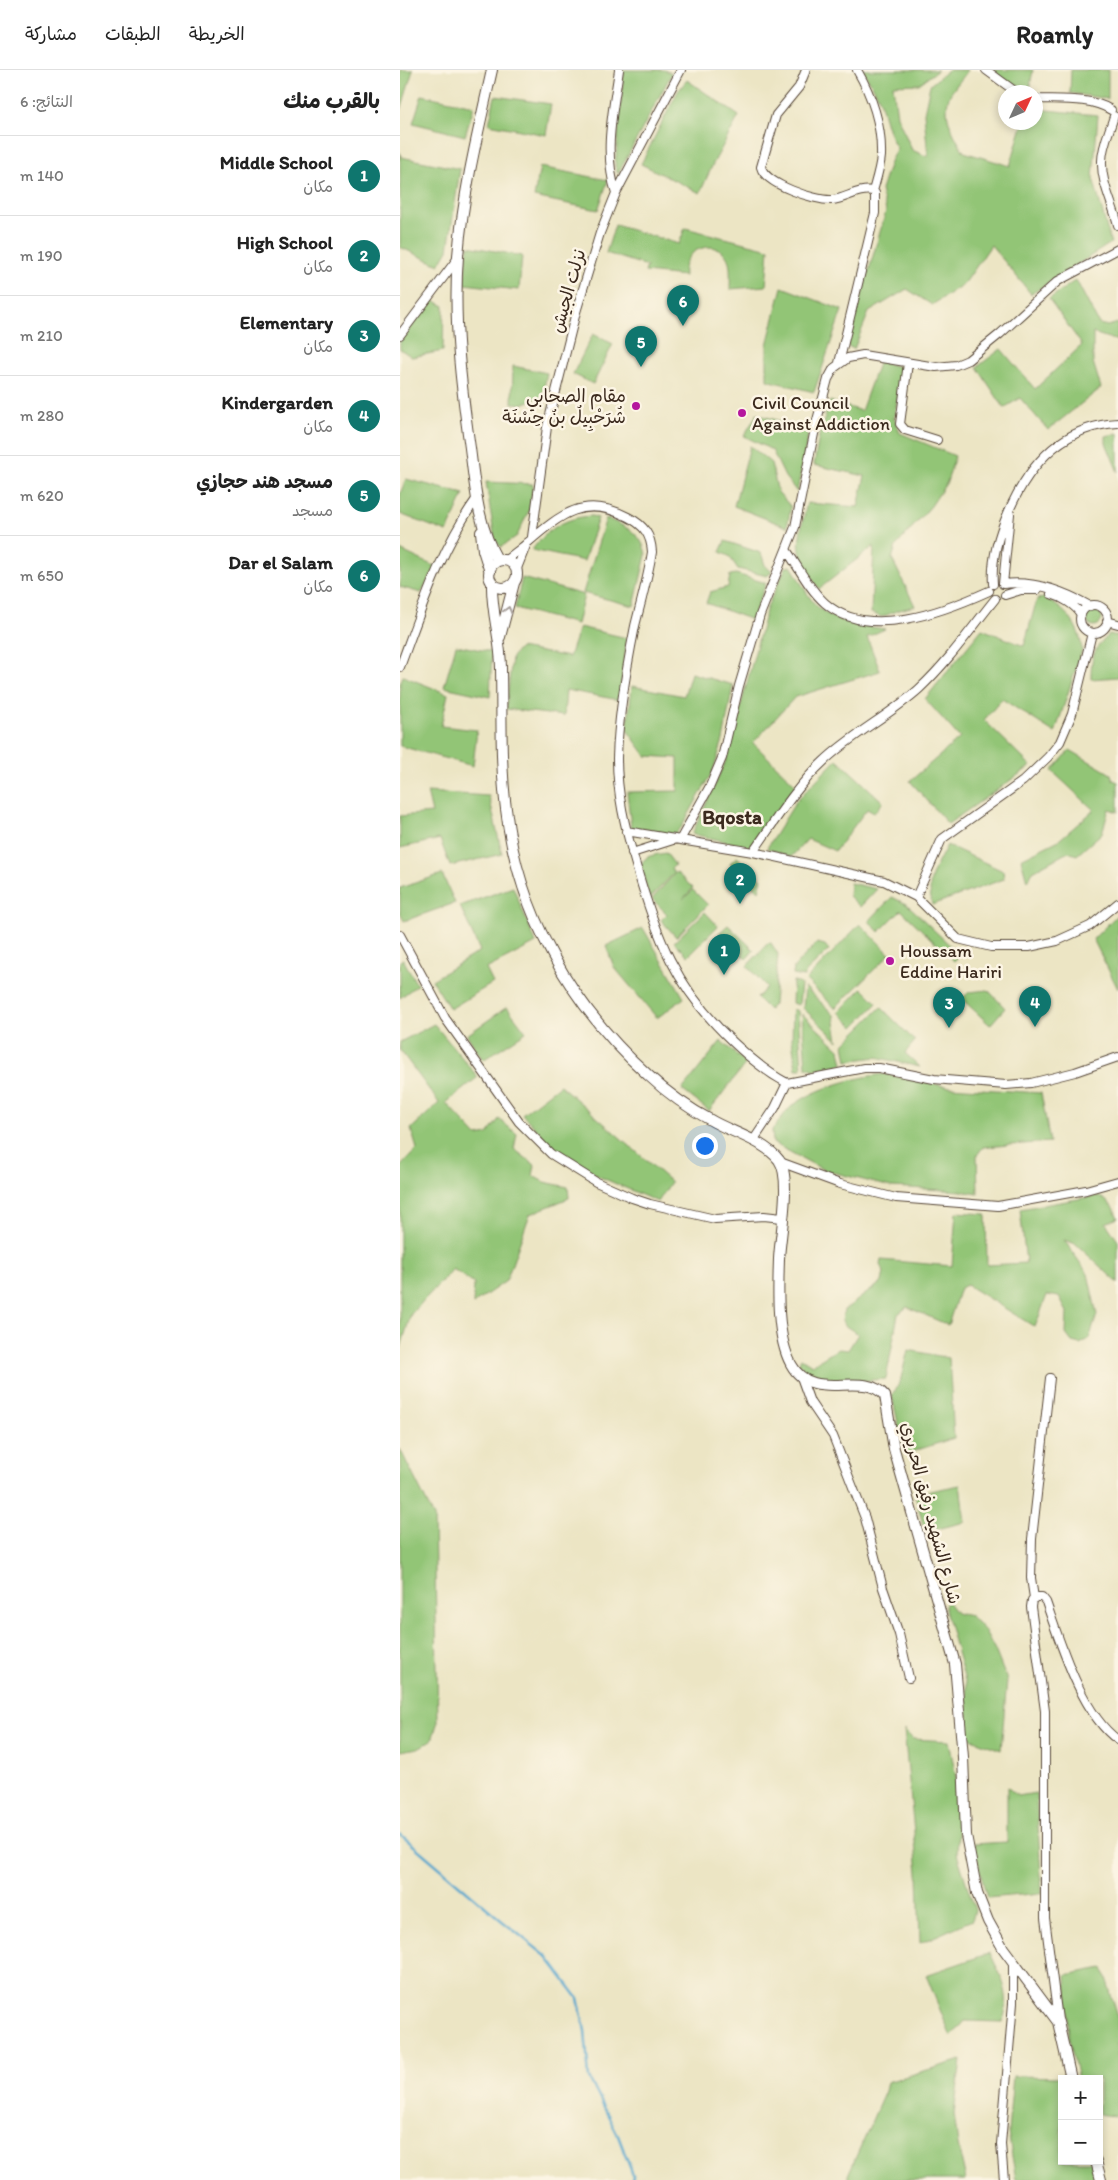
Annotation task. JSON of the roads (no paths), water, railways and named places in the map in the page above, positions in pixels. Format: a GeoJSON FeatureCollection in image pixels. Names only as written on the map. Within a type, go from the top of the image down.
{"type":"FeatureCollection","features":[{"type":"Feature","properties":{"kind":"street"},"geometry":{"type":"LineString","coordinates":[[492,70],[468,183],[458,258],[457,324],[480,516],[481,539],[490,572],[493,611],[500,637],[502,758],[506,812],[513,848],[528,899],[552,954],[584,1007],[608,1036],[640,1069],[684,1104],[754,1141],[772,1153],[780,1162],[786,1178],[779,1259],[781,1326],[790,1362],[801,1377],[810,1402],[833,1436],[862,1510],[883,1588],[899,1634],[909,1678]]}},
{"type":"Feature","properties":{"kind":"street"},"geometry":{"type":"LineString","coordinates":[[616,193],[611,177],[608,154],[619,70]]}},
{"type":"Feature","properties":{"kind":"street","name":"نزلت الجيش"},"geometry":{"type":"LineString","coordinates":[[516,571],[530,540],[549,418],[576,312],[600,233],[616,193],[681,70]]}},
{"type":"Feature","properties":{"kind":"street"},"geometry":{"type":"LineString","coordinates":[[806,70],[799,87],[776,115],[762,159],[761,170],[783,186],[823,200],[832,200],[864,191],[873,191]]}},
{"type":"Feature","properties":{"kind":"street"},"geometry":{"type":"LineString","coordinates":[[632,853],[678,840],[710,786],[722,758],[755,631],[795,527],[816,424],[828,379],[839,363],[875,213],[876,198],[873,191],[881,157],[880,140],[875,109],[868,88],[857,70]]}},
{"type":"Feature","properties":{"kind":"street"},"geometry":{"type":"LineString","coordinates":[[986,70],[1006,85]]}},
{"type":"Feature","properties":{"kind":"street"},"geometry":{"type":"LineString","coordinates":[[1043,99],[1081,101],[1106,106],[1115,113],[1104,146],[1101,162],[1104,184],[1118,225]]}},
{"type":"Feature","properties":{"kind":"street"},"geometry":{"type":"LineString","coordinates":[[839,363],[848,358],[863,355],[936,367],[956,365],[968,360],[1000,334],[1053,285],[1080,268],[1118,249]]}},
{"type":"Feature","properties":{"kind":"street"},"geometry":{"type":"LineString","coordinates":[[400,335],[458,258]]}},
{"type":"Feature","properties":{"kind":"street"},"geometry":{"type":"LineString","coordinates":[[908,363],[900,424],[908,431],[937,440]]}},
{"type":"Feature","properties":{"kind":"street"},"geometry":{"type":"LineString","coordinates":[[1107,621],[1100,631],[1092,633],[1087,631],[1081,624],[1077,609],[1065,600],[1048,593],[1028,589],[1005,595],[1001,599],[995,599],[991,596],[991,588],[996,550],[1010,507],[1029,472],[1053,448],[1074,434],[1101,424],[1118,423]]}},
{"type":"Feature","properties":{"kind":"street"},"geometry":{"type":"LineString","coordinates":[[400,668],[450,543],[460,522],[477,498]]}},
{"type":"Feature","properties":{"kind":"street"},"geometry":{"type":"LineString","coordinates":[[490,572],[494,564],[502,561],[564,514],[588,507],[608,509],[626,516],[643,526],[649,534],[652,552],[633,637],[619,734],[619,795],[626,831],[655,929],[682,984],[707,1016],[744,1052],[771,1074],[787,1082],[864,1068],[880,1068],[934,1079],[1006,1085],[1031,1083],[1075,1072],[1118,1057]]}},
{"type":"Feature","properties":{"kind":"street"},"geometry":{"type":"LineString","coordinates":[[1005,595],[1006,590],[1003,584],[1010,507]]}},
{"type":"Feature","properties":{"kind":"street"},"geometry":{"type":"LineString","coordinates":[[480,516],[488,540],[502,561],[512,564],[516,571],[500,637]]}},
{"type":"Feature","properties":{"kind":"street"},"geometry":{"type":"LineString","coordinates":[[996,550],[1007,552]]}},
{"type":"Feature","properties":{"kind":"street"},"geometry":{"type":"LineString","coordinates":[[787,551],[815,592],[826,604],[838,612],[860,619],[878,622],[907,618],[947,608],[1003,584],[1019,582],[1046,588],[1075,598],[1090,606],[1103,609],[1107,621]]}},
{"type":"Feature","properties":{"kind":"street"},"geometry":{"type":"LineString","coordinates":[[492,583],[502,588],[509,587],[514,583]]}},
{"type":"Feature","properties":{"kind":"street"},"geometry":{"type":"LineString","coordinates":[[753,852],[796,792],[823,761],[920,688],[945,661],[995,599]]}},
{"type":"Feature","properties":{"kind":"street"},"geometry":{"type":"LineString","coordinates":[[1080,615],[1090,606]]}},
{"type":"Feature","properties":{"kind":"street"},"geometry":{"type":"LineString","coordinates":[[1107,621],[1118,624]]}},
{"type":"Feature","properties":{"kind":"street"},"geometry":{"type":"LineString","coordinates":[[916,897],[942,839],[1023,781],[1048,757],[1060,742],[1072,714],[1092,633]]}},
{"type":"Feature","properties":{"kind":"street"},"geometry":{"type":"LineString","coordinates":[[626,831],[753,852],[872,877],[896,885],[916,897],[958,940],[970,944],[1001,948],[1029,947],[1070,936],[1090,926],[1118,903]]}},
{"type":"Feature","properties":{"kind":"street"},"geometry":{"type":"LineString","coordinates":[[400,935],[445,1018],[519,1122],[550,1154],[596,1182],[650,1204],[715,1219],[764,1216],[782,1218]]}},
{"type":"Feature","properties":{"kind":"street"},"geometry":{"type":"LineString","coordinates":[[754,1141],[775,1108],[787,1082]]}},
{"type":"Feature","properties":{"kind":"street"},"geometry":{"type":"LineString","coordinates":[[780,1162],[840,1184],[896,1198],[989,1206],[1022,1203],[1118,1181]]}},
{"type":"Feature","properties":{"kind":"street","name":"شارع الشهيد رفيق الحريري"},"geometry":{"type":"LineString","coordinates":[[801,1377],[820,1385],[874,1388],[885,1396],[894,1449],[955,1664],[964,1766],[966,1835],[972,1873],[988,1921],[1013,1962],[1058,2022],[1070,2075]]}},
{"type":"Feature","properties":{"kind":"street"},"geometry":{"type":"LineString","coordinates":[[1050,1378],[1032,1539],[1031,1578],[1034,1598],[1031,1607],[1045,1711],[1045,1918],[1058,2022]]}},
{"type":"Feature","properties":{"kind":"street"},"geometry":{"type":"LineString","coordinates":[[1034,1598],[1042,1597],[1046,1602],[1066,1658],[1086,1699],[1103,1726],[1118,1740]]}},
{"type":"Feature","properties":{"kind":"street"},"geometry":{"type":"LineString","coordinates":[[1004,2180],[1001,2144],[1013,2003],[1013,1962]]}},
{"type":"Feature","properties":{"kind":"street"},"geometry":{"type":"LineString","coordinates":[[1097,2165],[1101,2180]]}},
{"type":"Feature","properties":{"kind":"waterway"},"geometry":{"type":"LineString","coordinates":[[400,1834],[547,1957],[578,1998],[585,2031],[589,2078],[617,2133],[633,2175],[632,2180]]}},
{"type":"Feature","properties":{"kind":"place","name":"Dar el Salam"},"geometry":{"type":"Point","coordinates":[683,326]}},
{"type":"Feature","properties":{"kind":"place","name":"مسجد هند حجازي"},"geometry":{"type":"Point","coordinates":[641,367]}},
{"type":"Feature","properties":{"kind":"place","name":"مقام الصحابي شُرَحْبِيلُ بنُ حِسْنَة"},"geometry":{"type":"Point","coordinates":[636,406]}},
{"type":"Feature","properties":{"kind":"place","name":"Civil Council Against Addiction"},"geometry":{"type":"Point","coordinates":[742,413]}},
{"type":"Feature","properties":{"kind":"place","name":"High School"},"geometry":{"type":"Point","coordinates":[740,904]}},
{"type":"Feature","properties":{"kind":"place","name":"Houssam Eddine Hariri"},"geometry":{"type":"Point","coordinates":[890,961]}},
{"type":"Feature","properties":{"kind":"place","name":"Middle School"},"geometry":{"type":"Point","coordinates":[724,975]}},
{"type":"Feature","properties":{"kind":"place","name":"Kindergarden"},"geometry":{"type":"Point","coordinates":[1035,1027]}},
{"type":"Feature","properties":{"kind":"place","name":"Elementary"},"geometry":{"type":"Point","coordinates":[949,1028]}},
{"type":"Feature","properties":{"kind":"district","name":"Bqosta"},"geometry":{"type":"Point","coordinates":[732,817]}}]}
